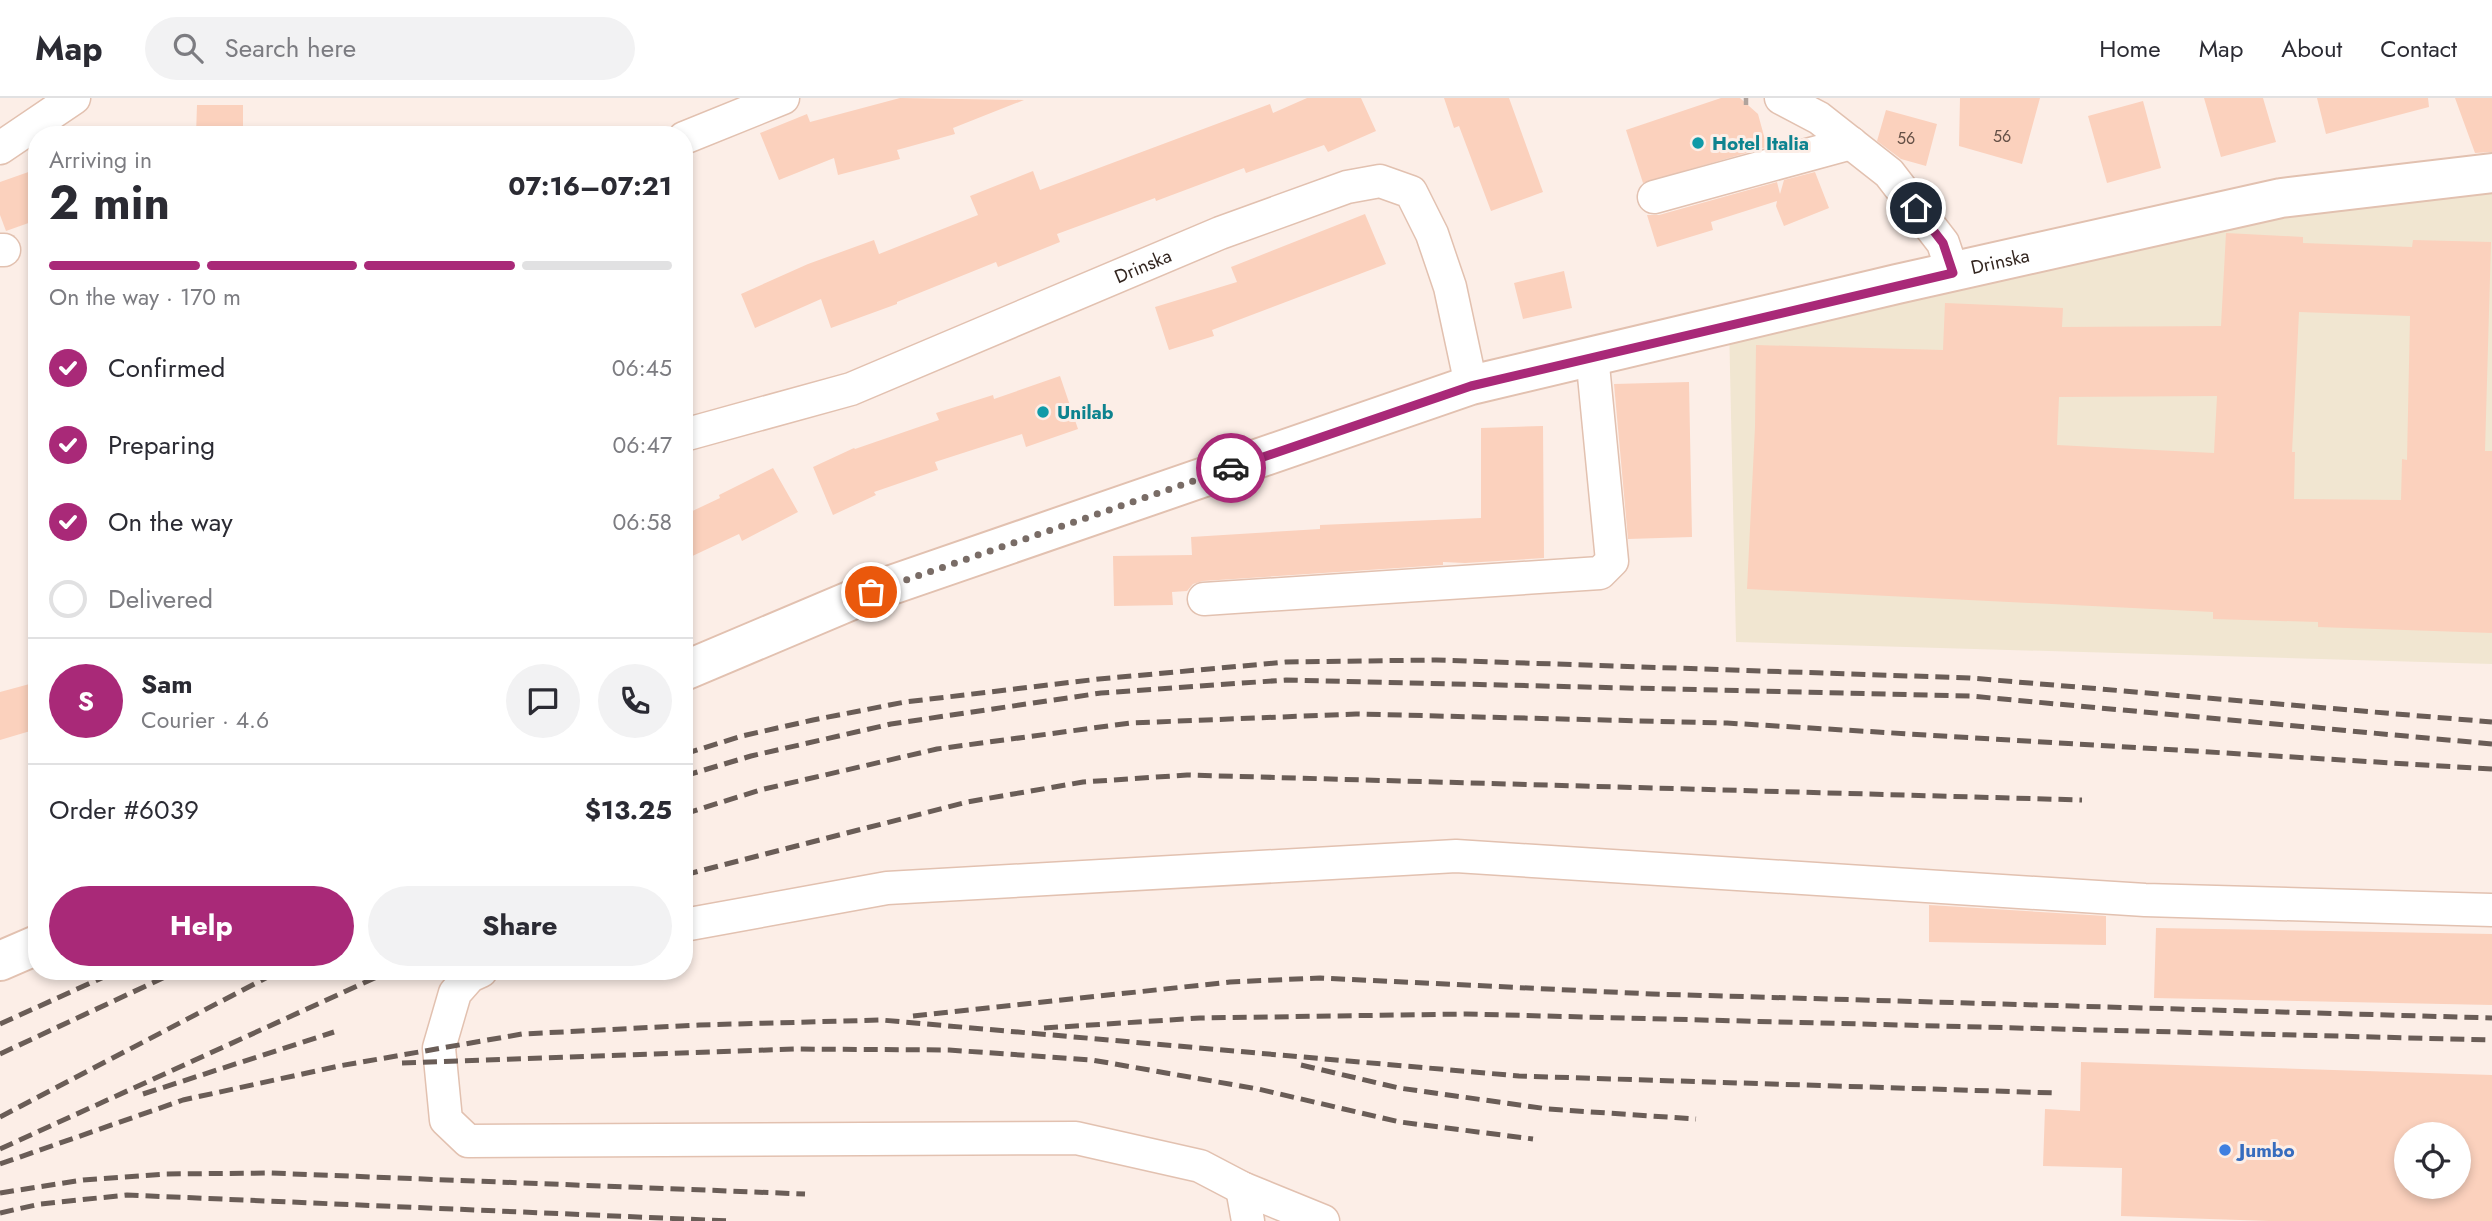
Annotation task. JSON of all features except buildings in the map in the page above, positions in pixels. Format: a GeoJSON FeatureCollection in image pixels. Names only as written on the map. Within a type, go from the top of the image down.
{"type":"FeatureCollection","features":[{"type":"Feature","properties":{"kind":"main road","name":"Drinska"},"geometry":{"type":"LineString","coordinates":[[693,667],[871,592],[1471,386],[1592,355],[2281,198],[2492,173]]}},
{"type":"Feature","properties":{"kind":"main road"},"geometry":{"type":"LineString","coordinates":[[0,961],[28,949]]}},
{"type":"Feature","properties":{"kind":"street"},"geometry":{"type":"LineString","coordinates":[[33,126],[74,98]]}},
{"type":"Feature","properties":{"kind":"street"},"geometry":{"type":"LineString","coordinates":[[693,134],[783,98]]}},
{"type":"Feature","properties":{"kind":"street"},"geometry":{"type":"LineString","coordinates":[[1781,98],[1819,118],[1889,173],[1943,243],[1953,273]]}},
{"type":"Feature","properties":{"kind":"street"},"geometry":{"type":"LineString","coordinates":[[0,149],[28,130]]}},
{"type":"Feature","properties":{"kind":"street"},"geometry":{"type":"LineString","coordinates":[[1654,197],[1852,143]]}},
{"type":"Feature","properties":{"kind":"street","name":"Drinska"},"geometry":{"type":"LineString","coordinates":[[693,433],[851,389],[1220,233],[1347,187],[1380,181],[1411,192],[1432,234],[1450,287],[1471,386]]}},
{"type":"Feature","properties":{"kind":"street"},"geometry":{"type":"LineString","coordinates":[[1204,599],[1600,573],[1612,561],[1592,355]]}},
{"type":"Feature","properties":{"kind":"street"},"geometry":{"type":"LineString","coordinates":[[693,923],[887,888],[1456,856],[2145,900],[2492,911]]}},
{"type":"Feature","properties":{"kind":"street"},"geometry":{"type":"LineString","coordinates":[[466,980],[455,993],[439,1048],[446,1120],[468,1141],[1076,1138],[1200,1166],[1242,1188],[1323,1221]]}},
{"type":"Feature","properties":{"kind":"street"},"geometry":{"type":"LineString","coordinates":[[1242,1188],[1248,1221]]}},
{"type":"Feature","properties":{"kind":"path"},"geometry":{"type":"LineString","coordinates":[[1746,98],[1746,105]]}},
{"type":"Feature","properties":{"kind":"shaded area"},"geometry":{"type":"Polygon","coordinates":[[[2492,173],[2492,664],[1736,642],[1729,324],[2492,173]]]}},
{"type":"Feature","properties":{"kind":"railway"},"geometry":{"type":"LineString","coordinates":[[693,751],[742,736],[905,702],[1099,679],[1286,662],[1436,660],[1970,678],[2492,722]]}},
{"type":"Feature","properties":{"kind":"railway"},"geometry":{"type":"LineString","coordinates":[[693,773],[751,756],[891,724],[1101,693],[1286,680],[1970,696],[2492,744]]}},
{"type":"Feature","properties":{"kind":"railway"},"geometry":{"type":"LineString","coordinates":[[693,811],[760,790],[937,749],[1130,723],[1356,714],[1727,723],[2492,769]]}},
{"type":"Feature","properties":{"kind":"railway"},"geometry":{"type":"LineString","coordinates":[[693,873],[967,802],[1083,782],[1187,775],[2082,800]]}},
{"type":"Feature","properties":{"kind":"railway"},"geometry":{"type":"LineString","coordinates":[[913,1016],[1230,982],[1320,978],[1652,994],[2492,1018]]}},
{"type":"Feature","properties":{"kind":"railway"},"geometry":{"type":"LineString","coordinates":[[0,1024],[97,980]]}},
{"type":"Feature","properties":{"kind":"railway"},"geometry":{"type":"LineString","coordinates":[[0,1054],[159,980]]}},
{"type":"Feature","properties":{"kind":"railway"},"geometry":{"type":"LineString","coordinates":[[0,1117],[262,980]]}},
{"type":"Feature","properties":{"kind":"railway"},"geometry":{"type":"LineString","coordinates":[[0,1149],[370,980]]}},
{"type":"Feature","properties":{"kind":"railway"},"geometry":{"type":"LineString","coordinates":[[1044,1028],[1200,1018],[1466,1014],[2492,1040]]}},
{"type":"Feature","properties":{"kind":"railway"},"geometry":{"type":"LineString","coordinates":[[0,1164],[183,1100],[339,1066],[522,1034],[699,1025],[881,1020],[1519,1076],[2057,1093]]}},
{"type":"Feature","properties":{"kind":"railway"},"geometry":{"type":"LineString","coordinates":[[143,1094],[334,1032]]}},
{"type":"Feature","properties":{"kind":"railway"},"geometry":{"type":"LineString","coordinates":[[402,1063],[794,1049],[949,1050],[1092,1060],[1258,1089],[1400,1122],[1533,1139]]}},
{"type":"Feature","properties":{"kind":"railway"},"geometry":{"type":"LineString","coordinates":[[1301,1065],[1399,1088],[1548,1109],[1696,1119]]}},
{"type":"Feature","properties":{"kind":"railway"},"geometry":{"type":"LineString","coordinates":[[0,1193],[83,1180],[165,1174],[270,1173],[805,1194]]}},
{"type":"Feature","properties":{"kind":"railway"},"geometry":{"type":"LineString","coordinates":[[0,1213],[40,1204],[127,1195],[731,1221]]}},
{"type":"Feature","properties":{"kind":"way so far"},"geometry":{"type":"LineString","coordinates":[[871,592],[1231,468]]}},
{"type":"Feature","properties":{"kind":"place","name":"Hotel Italia"},"geometry":{"type":"Point","coordinates":[1698,143]}},
{"type":"Feature","properties":{"kind":"place","name":"Unilab"},"geometry":{"type":"Point","coordinates":[1043,412]}},
{"type":"Feature","properties":{"kind":"place","name":"Jumbo"},"geometry":{"type":"Point","coordinates":[2225,1150]}},
{"type":"Feature","properties":{"kind":"route"},"geometry":{"type":"LineString","coordinates":[[1231,468],[1471,386],[1592,355],[1953,273],[1943,243],[1916,208]]}}]}
